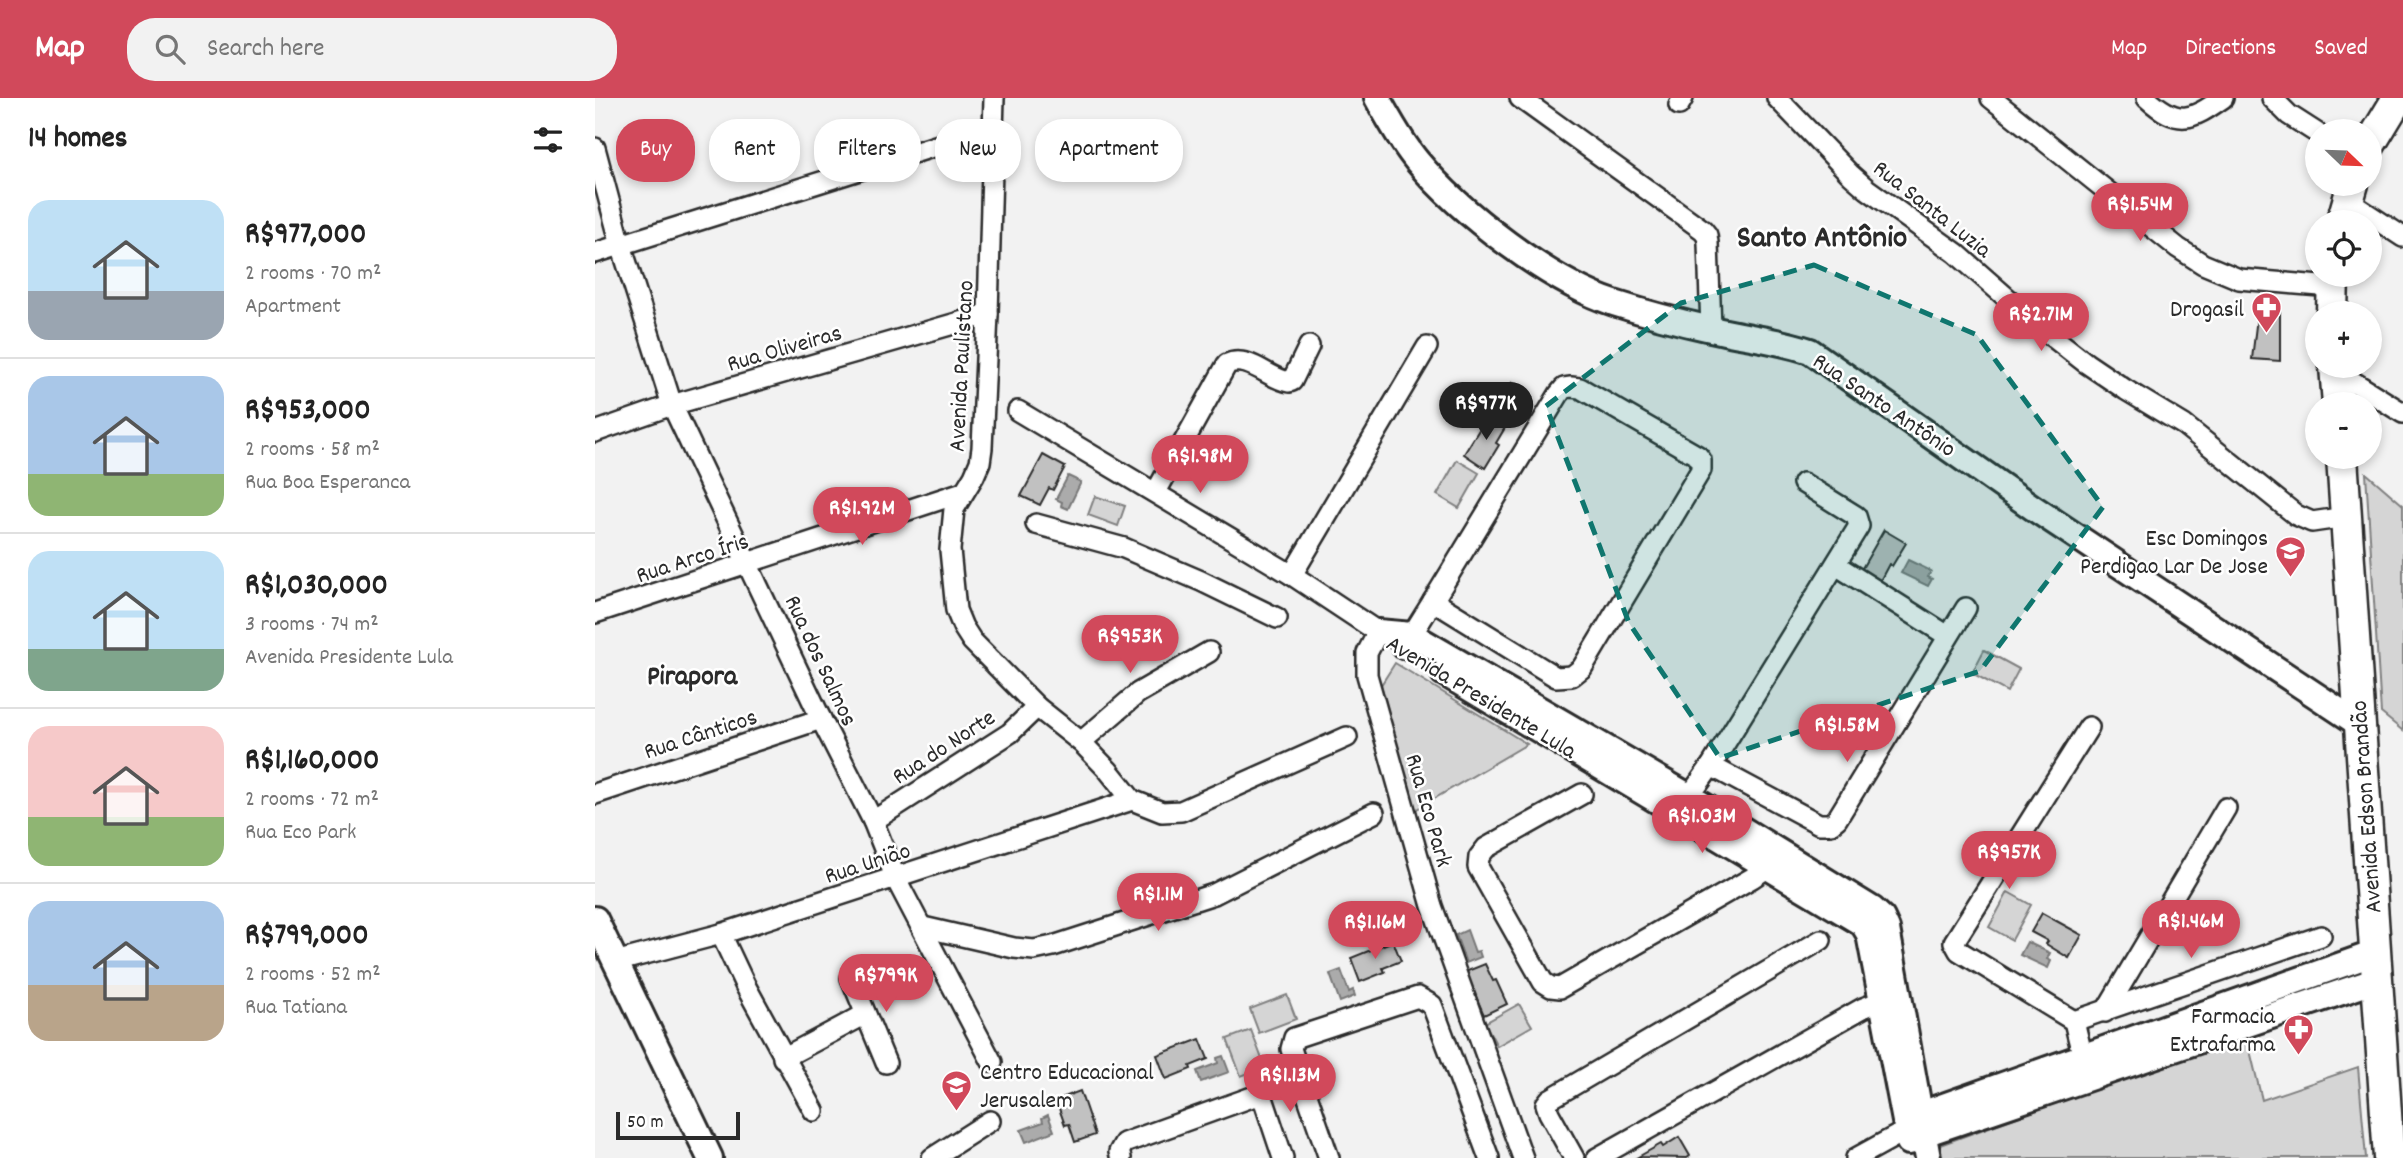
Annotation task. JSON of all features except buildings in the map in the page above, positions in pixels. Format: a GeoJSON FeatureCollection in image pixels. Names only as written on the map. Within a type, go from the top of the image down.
{"type":"FeatureCollection","features":[{"type":"Feature","properties":{"kind":"main road"},"geometry":{"type":"LineString","coordinates":[[2382,124],[2398,98]]}},
{"type":"Feature","properties":{"kind":"main road","name":"Avenida Edson Brandão"},"geometry":{"type":"LineString","coordinates":[[2343,469],[2389,1158]]}},
{"type":"Feature","properties":{"kind":"street","name":"Avenida Paulistano"},"geometry":{"type":"LineString","coordinates":[[993,119],[994,98]]}},
{"type":"Feature","properties":{"kind":"street","name":"Rua Santo Antônio"},"geometry":{"type":"LineString","coordinates":[[1377,98],[1416,160],[1462,205],[1530,259],[1592,295],[1711,329],[1785,343],[1810,351],[2032,507],[2360,724]]}},
{"type":"Feature","properties":{"kind":"street"},"geometry":{"type":"LineString","coordinates":[[1520,98],[1703,230],[1708,243],[1711,329]]}},
{"type":"Feature","properties":{"kind":"street","name":"Rua Santa Luzia"},"geometry":{"type":"LineString","coordinates":[[1777,98],[1850,175],[1946,245],[2022,312],[2086,363],[2184,425],[2296,515],[2312,522],[2346,517]]}},
{"type":"Feature","properties":{"kind":"street"},"geometry":{"type":"LineString","coordinates":[[1991,98],[2178,248],[2203,264],[2238,279],[2332,292]]}},
{"type":"Feature","properties":{"kind":"street"},"geometry":{"type":"LineString","coordinates":[[2147,98],[2175,116],[2187,117],[2196,116],[2223,98]]}},
{"type":"Feature","properties":{"kind":"street"},"geometry":{"type":"LineString","coordinates":[[2273,99],[2289,115],[2305,125]]}},
{"type":"Feature","properties":{"kind":"street"},"geometry":{"type":"LineString","coordinates":[[595,253],[935,146]]}},
{"type":"Feature","properties":{"kind":"street","name":"Rua dos Salmos"},"geometry":{"type":"LineString","coordinates":[[595,148],[621,245],[672,405],[750,564],[821,719],[873,821],[896,879],[992,1062]]}},
{"type":"Feature","properties":{"kind":"street","name":"Avenida Paulistano"},"geometry":{"type":"LineString","coordinates":[[992,182],[980,462],[954,509],[950,550],[956,610],[972,640],[1037,707],[1080,742],[1108,770],[1132,800]]}},
{"type":"Feature","properties":{"kind":"street"},"geometry":{"type":"LineString","coordinates":[[2348,202],[2403,237]]}},
{"type":"Feature","properties":{"kind":"street","name":"Rua Oliveiras"},"geometry":{"type":"LineString","coordinates":[[595,432],[672,405],[988,314]]}},
{"type":"Feature","properties":{"kind":"street"},"geometry":{"type":"LineString","coordinates":[[1156,492],[1227,363],[1242,361],[1289,382],[1292,381],[1309,346]]}},
{"type":"Feature","properties":{"kind":"street"},"geometry":{"type":"LineString","coordinates":[[1292,575],[1427,347]]}},
{"type":"Feature","properties":{"kind":"street"},"geometry":{"type":"LineString","coordinates":[[2351,378],[2403,413]]}},
{"type":"Feature","properties":{"kind":"street"},"geometry":{"type":"LineString","coordinates":[[1408,642],[1433,601],[1564,388],[1580,388],[1701,460],[1701,470],[1694,482],[1582,668],[1572,676],[1556,677],[1433,601]]}},
{"type":"Feature","properties":{"kind":"street"},"geometry":{"type":"LineString","coordinates":[[1018,411],[1292,575],[1378,632]]}},
{"type":"Feature","properties":{"kind":"street"},"geometry":{"type":"LineString","coordinates":[[1683,805],[1711,766],[1859,526],[1859,520],[1803,483]]}},
{"type":"Feature","properties":{"kind":"street","name":"Rua Arco Íris"},"geometry":{"type":"LineString","coordinates":[[595,613],[963,492]]}},
{"type":"Feature","properties":{"kind":"street"},"geometry":{"type":"LineString","coordinates":[[1036,524],[1124,548],[1277,618]]}},
{"type":"Feature","properties":{"kind":"street"},"geometry":{"type":"LineString","coordinates":[[1836,565],[1948,636]]}},
{"type":"Feature","properties":{"kind":"street"},"geometry":{"type":"LineString","coordinates":[[1711,766],[1819,824],[1831,824],[1837,820],[1966,608]]}},
{"type":"Feature","properties":{"kind":"street","name":"Avenida Presidente Lula"},"geometry":{"type":"LineString","coordinates":[[1378,632],[1408,642],[1772,859],[1872,909],[1882,918],[1887,929],[1890,998],[1920,1134],[1912,1158]]}},
{"type":"Feature","properties":{"kind":"street","name":"Rua Eco Park"},"geometry":{"type":"LineString","coordinates":[[1378,632],[1367,653],[1367,675],[1432,906],[1523,1158]]}},
{"type":"Feature","properties":{"kind":"street"},"geometry":{"type":"LineString","coordinates":[[1080,742],[1138,693],[1209,652]]}},
{"type":"Feature","properties":{"kind":"street","name":"Rua do Norte"},"geometry":{"type":"LineString","coordinates":[[873,821],[1010,733],[1037,707]]}},
{"type":"Feature","properties":{"kind":"street","name":"Rua Cânticos"},"geometry":{"type":"LineString","coordinates":[[595,794],[821,719]]}},
{"type":"Feature","properties":{"kind":"street"},"geometry":{"type":"LineString","coordinates":[[2083,1058],[2074,1021],[1959,951],[1954,942],[2089,727]]}},
{"type":"Feature","properties":{"kind":"street"},"geometry":{"type":"LineString","coordinates":[[1132,800],[1162,812],[1181,811],[1347,737]]}},
{"type":"Feature","properties":{"kind":"street"},"geometry":{"type":"LineString","coordinates":[[1582,794],[1486,848],[1479,857],[1478,867],[1543,982],[1551,987],[1560,988],[1772,859]]}},
{"type":"Feature","properties":{"kind":"street","name":"Rua União"},"geometry":{"type":"LineString","coordinates":[[615,962],[721,934],[1132,800]]}},
{"type":"Feature","properties":{"kind":"street"},"geometry":{"type":"LineString","coordinates":[[2105,1012],[2226,808]]}},
{"type":"Feature","properties":{"kind":"street"},"geometry":{"type":"LineString","coordinates":[[923,927],[1014,948],[1034,950],[1053,946],[1214,894],[1374,813]]}},
{"type":"Feature","properties":{"kind":"street"},"geometry":{"type":"LineString","coordinates":[[595,919],[710,1158]]}},
{"type":"Feature","properties":{"kind":"street"},"geometry":{"type":"LineString","coordinates":[[721,934],[783,1058],[814,1111]]}},
{"type":"Feature","properties":{"kind":"street"},"geometry":{"type":"LineString","coordinates":[[2074,1021],[2321,936]]}},
{"type":"Feature","properties":{"kind":"street"},"geometry":{"type":"LineString","coordinates":[[1574,1158],[1549,1113],[1546,1104],[1550,1099],[1821,940]]}},
{"type":"Feature","properties":{"kind":"street"},"geometry":{"type":"LineString","coordinates":[[1856,1158],[2204,1026],[2376,967]]}},
{"type":"Feature","properties":{"kind":"street"},"geometry":{"type":"LineString","coordinates":[[851,978],[886,1063]]}},
{"type":"Feature","properties":{"kind":"street"},"geometry":{"type":"LineString","coordinates":[[1329,1158],[1291,1049],[1294,1038],[1418,997],[1432,1004],[1489,1158]]}},
{"type":"Feature","properties":{"kind":"street"},"geometry":{"type":"LineString","coordinates":[[1597,1158],[1863,1008],[1890,998]]}},
{"type":"Feature","properties":{"kind":"street"},"geometry":{"type":"LineString","coordinates":[[783,1058],[864,1015]]}},
{"type":"Feature","properties":{"kind":"street"},"geometry":{"type":"LineString","coordinates":[[1920,1134],[2083,1058],[2204,1026]]}},
{"type":"Feature","properties":{"kind":"street"},"geometry":{"type":"LineString","coordinates":[[1121,1158],[1120,1146],[1124,1143],[1252,1097],[1259,1097],[1263,1101],[1283,1158]]}},
{"type":"Feature","properties":{"kind":"street"},"geometry":{"type":"LineString","coordinates":[[932,1158],[990,1121]]}},
{"type":"Feature","properties":{"kind":"highlighted area"},"geometry":{"type":"Polygon","coordinates":[[[1814,265],[1977,335],[2103,507],[1980,671],[1720,758],[1629,623],[1546,406],[1681,303],[1814,265]]]}},
{"type":"Feature","properties":{"kind":"shaded area"},"geometry":{"type":"Polygon","coordinates":[[[1512,382],[1519,386],[1517,390],[1523,393],[1511,416],[1498,409],[1512,382]]]}},
{"type":"Feature","properties":{"kind":"shaded area"},"geometry":{"type":"Polygon","coordinates":[[[1457,460],[1479,473],[1459,508],[1437,495],[1457,460]]]}},
{"type":"Feature","properties":{"kind":"shaded area"},"geometry":{"type":"Polygon","coordinates":[[[2366,473],[2403,505],[2403,731],[2381,713],[2366,473]]]}},
{"type":"Feature","properties":{"kind":"shaded area"},"geometry":{"type":"Polygon","coordinates":[[[1068,476],[1081,482],[1068,509],[1061,506],[1062,502],[1056,499],[1068,476]]]}},
{"type":"Feature","properties":{"kind":"shaded area"},"geometry":{"type":"Polygon","coordinates":[[[1095,496],[1125,506],[1118,526],[1088,515],[1095,496]]]}},
{"type":"Feature","properties":{"kind":"shaded area"},"geometry":{"type":"Polygon","coordinates":[[[1908,560],[1931,571],[1928,577],[1932,579],[1928,586],[1901,573],[1908,560]]]}},
{"type":"Feature","properties":{"kind":"shaded area"},"geometry":{"type":"Polygon","coordinates":[[[1984,650],[2019,669],[2007,692],[1972,673],[1984,650]]]}},
{"type":"Feature","properties":{"kind":"shaded area"},"geometry":{"type":"Polygon","coordinates":[[[1395,663],[1527,744],[1415,810],[1381,685],[1395,663]]]}},
{"type":"Feature","properties":{"kind":"shaded area"},"geometry":{"type":"Polygon","coordinates":[[[2008,892],[2031,905],[2012,940],[1989,927],[2008,892]]]}},
{"type":"Feature","properties":{"kind":"shaded area"},"geometry":{"type":"Polygon","coordinates":[[[1467,930],[1475,952],[1479,951],[1481,957],[1466,963],[1456,935],[1467,930]]]}},
{"type":"Feature","properties":{"kind":"shaded area"},"geometry":{"type":"Polygon","coordinates":[[[2027,942],[2050,953],[2047,959],[2051,961],[2048,968],[2020,955],[2027,942]]]}},
{"type":"Feature","properties":{"kind":"shaded area"},"geometry":{"type":"Polygon","coordinates":[[[1341,970],[1349,992],[1353,990],[1355,996],[1340,1002],[1330,974],[1341,970]]]}},
{"type":"Feature","properties":{"kind":"shaded area"},"geometry":{"type":"Polygon","coordinates":[[[1287,995],[1296,1019],[1259,1033],[1250,1009],[1287,995]]]}},
{"type":"Feature","properties":{"kind":"shaded area"},"geometry":{"type":"Polygon","coordinates":[[[1519,1004],[1532,1026],[1497,1046],[1485,1023],[1519,1004]]]}},
{"type":"Feature","properties":{"kind":"shaded area"},"geometry":{"type":"Polygon","coordinates":[[[1251,1030],[1265,1067],[1241,1076],[1227,1039],[1251,1030]]]}},
{"type":"Feature","properties":{"kind":"shaded area"},"geometry":{"type":"Polygon","coordinates":[[[2246,1034],[2262,1100],[2358,1067],[2366,1158],[1942,1158],[1940,1145],[2246,1034]]]}},
{"type":"Feature","properties":{"kind":"shaded area"},"geometry":{"type":"Polygon","coordinates":[[[1223,1056],[1229,1072],[1201,1082],[1197,1071],[1218,1063],[1217,1058],[1223,1056]]]}},
{"type":"Feature","properties":{"kind":"shaded area"},"geometry":{"type":"Polygon","coordinates":[[[1048,1115],[1054,1131],[1026,1142],[1021,1130],[1043,1122],[1042,1118],[1048,1115]]]}},
{"type":"Feature","properties":{"kind":"place","name":"Drogasil"},"geometry":{"type":"Point","coordinates":[2267,335]}},
{"type":"Feature","properties":{"kind":"place","name":"Esc Domingos Perdigao Lar De Jose"},"geometry":{"type":"Point","coordinates":[2291,578]}},
{"type":"Feature","properties":{"kind":"place","name":"Farmacia Extrafarma"},"geometry":{"type":"Point","coordinates":[2298,1056]}},
{"type":"Feature","properties":{"kind":"place","name":"Centro Educacional Jerusalem"},"geometry":{"type":"Point","coordinates":[957,1112]}},
{"type":"Feature","properties":{"kind":"district","name":"Santo Antônio"},"geometry":{"type":"Point","coordinates":[1822,235]}},
{"type":"Feature","properties":{"kind":"district","name":"Pirapora"},"geometry":{"type":"Point","coordinates":[692,674]}}]}
